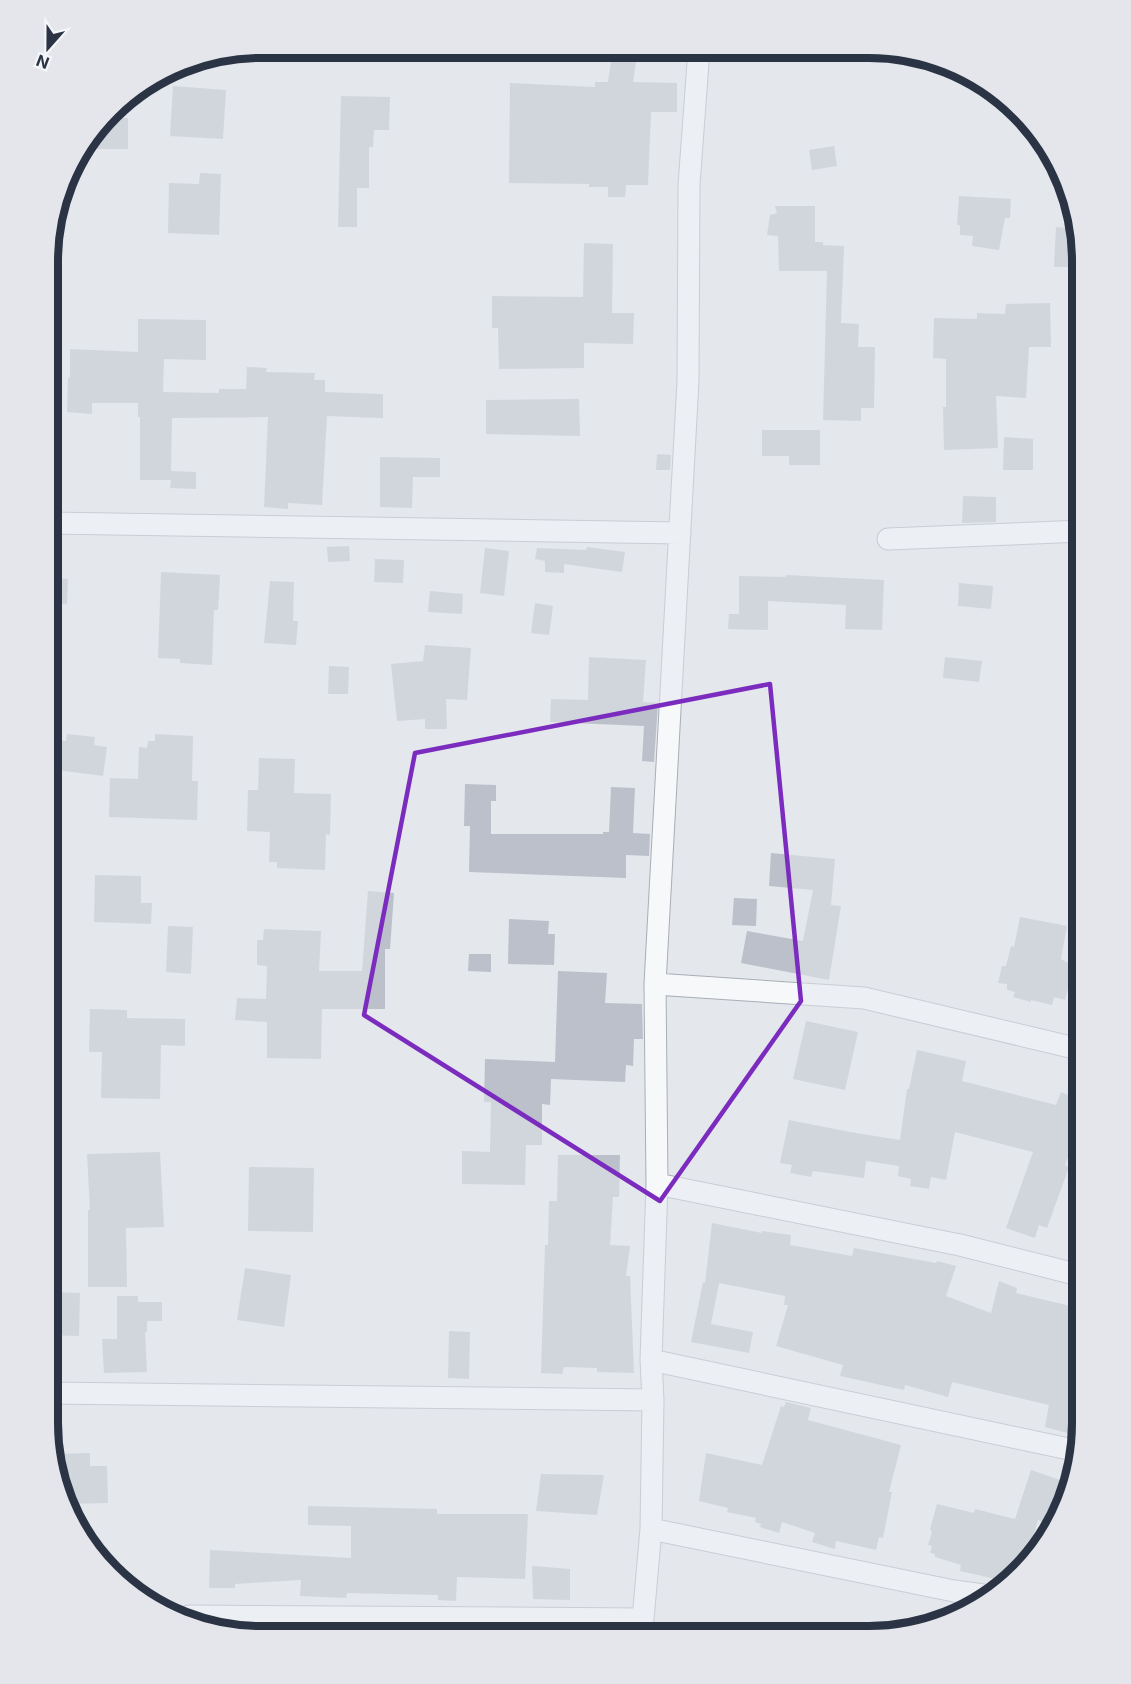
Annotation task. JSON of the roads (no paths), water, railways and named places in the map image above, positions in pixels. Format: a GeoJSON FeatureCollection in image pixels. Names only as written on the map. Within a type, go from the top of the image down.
{"type":"FeatureCollection","features":[{"type":"Feature","properties":{"kind":"street"},"geometry":{"type":"LineString","coordinates":[[643,1626],[651,1529],[651,1360],[657,1184],[656,984],[688,381],[689,185],[698,58]]}},
{"type":"Feature","properties":{"kind":"street"},"geometry":{"type":"LineString","coordinates":[[58,523],[680,533]]}},
{"type":"Feature","properties":{"kind":"street"},"geometry":{"type":"LineString","coordinates":[[888,539],[1072,531]]}},
{"type":"Feature","properties":{"kind":"street"},"geometry":{"type":"LineString","coordinates":[[656,984],[864,998],[1072,1047]]}},
{"type":"Feature","properties":{"kind":"street"},"geometry":{"type":"LineString","coordinates":[[657,1184],[960,1245],[1072,1273]]}},
{"type":"Feature","properties":{"kind":"street"},"geometry":{"type":"LineString","coordinates":[[651,1360],[1070,1449]]}},
{"type":"Feature","properties":{"kind":"street"},"geometry":{"type":"LineString","coordinates":[[58,1393],[652,1400]]}},
{"type":"Feature","properties":{"kind":"street"},"geometry":{"type":"LineString","coordinates":[[651,1529],[977,1594]]}},
{"type":"Feature","properties":{"kind":"street"},"geometry":{"type":"LineString","coordinates":[[202,1616],[602,1626]]}}]}
